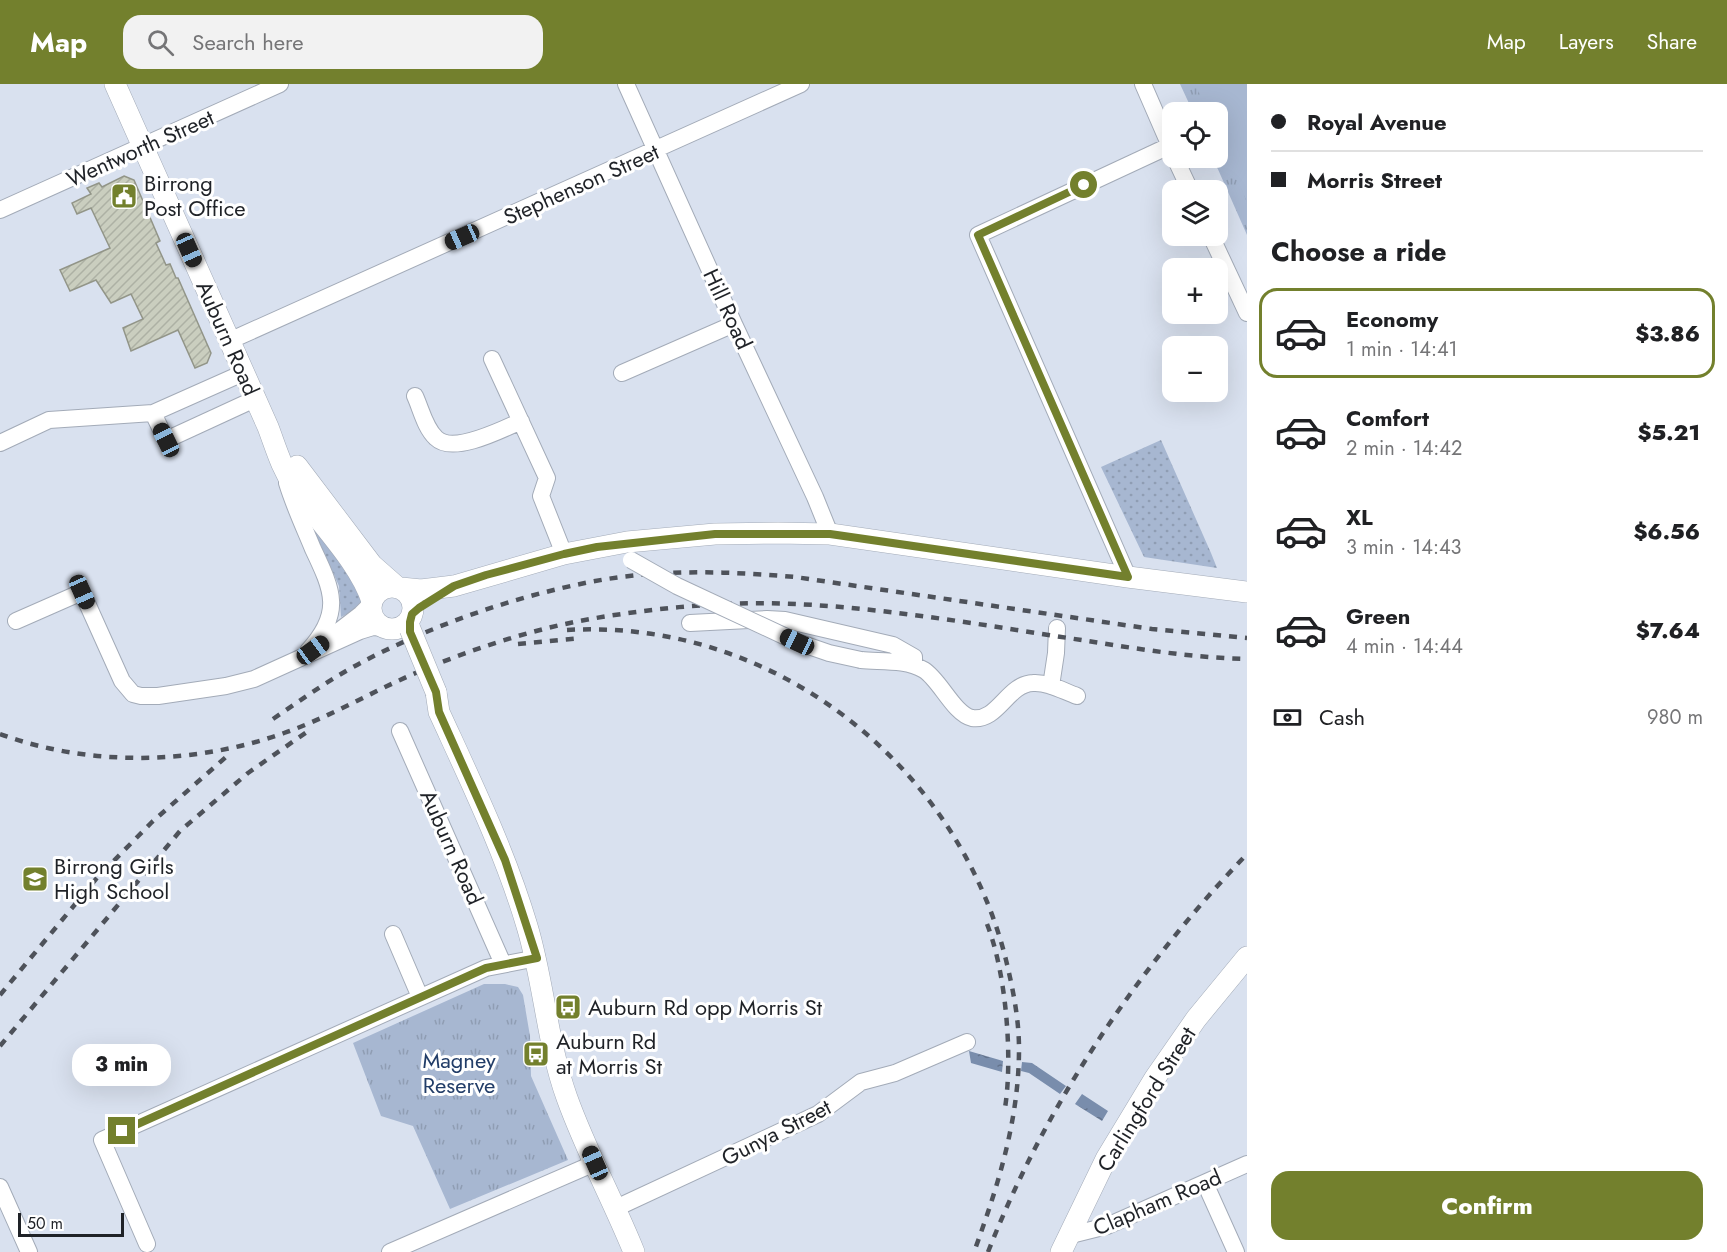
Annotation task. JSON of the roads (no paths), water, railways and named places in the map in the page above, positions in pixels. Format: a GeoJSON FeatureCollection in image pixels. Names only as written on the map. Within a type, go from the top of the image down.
{"type":"FeatureCollection","features":[{"type":"Feature","properties":{"kind":"main road","name":"Auburn Road"},"geometry":{"type":"LineString","coordinates":[[115,84],[268,427],[278,459],[294,486],[361,577],[372,602]]}},
{"type":"Feature","properties":{"kind":"main road","name":"Auburn Road"},"geometry":{"type":"LineString","coordinates":[[268,427],[372,565],[399,588]]}},
{"type":"Feature","properties":{"kind":"main road"},"geometry":{"type":"LineString","coordinates":[[400,625],[374,620],[372,602],[382,589],[421,590],[454,586],[564,554],[629,551],[715,534],[830,534],[1247,592]]}},
{"type":"Feature","properties":{"kind":"main road"},"geometry":{"type":"LineString","coordinates":[[400,625],[427,602],[454,586]]}},
{"type":"Feature","properties":{"kind":"main road"},"geometry":{"type":"LineString","coordinates":[[399,588],[408,593],[412,601],[400,625]]}},
{"type":"Feature","properties":{"kind":"main road","name":"Auburn Road"},"geometry":{"type":"LineString","coordinates":[[400,625],[505,860],[537,958],[558,1066],[567,1098],[634,1252]]}},
{"type":"Feature","properties":{"kind":"main road","name":"Carlingford Street"},"geometry":{"type":"LineString","coordinates":[[1064,1244],[1106,1159],[1155,1077],[1196,1019],[1247,957]]}},
{"type":"Feature","properties":{"kind":"street","name":"Wentworth Street"},"geometry":{"type":"LineString","coordinates":[[0,210],[280,84]]}},
{"type":"Feature","properties":{"kind":"street","name":"Hill Road"},"geometry":{"type":"LineString","coordinates":[[626,84],[830,534]]}},
{"type":"Feature","properties":{"kind":"street","name":"Stephenson Street"},"geometry":{"type":"LineString","coordinates":[[230,341],[801,84]]}},
{"type":"Feature","properties":{"kind":"street"},"geometry":{"type":"LineString","coordinates":[[1143,84],[1162,129]]}},
{"type":"Feature","properties":{"kind":"street"},"geometry":{"type":"LineString","coordinates":[[1128,577],[978,235],[1162,156]]}},
{"type":"Feature","properties":{"kind":"street"},"geometry":{"type":"LineString","coordinates":[[1216,246],[1247,313]]}},
{"type":"Feature","properties":{"kind":"street"},"geometry":{"type":"LineString","coordinates":[[622,373],[734,324]]}},
{"type":"Feature","properties":{"kind":"street"},"geometry":{"type":"LineString","coordinates":[[492,358],[547,478],[541,496],[564,554]]}},
{"type":"Feature","properties":{"kind":"street"},"geometry":{"type":"LineString","coordinates":[[0,443],[49,420],[153,413],[243,373]]}},
{"type":"Feature","properties":{"kind":"street"},"geometry":{"type":"LineString","coordinates":[[416,396],[429,429],[436,439],[446,444],[481,438],[521,421]]}},
{"type":"Feature","properties":{"kind":"street"},"geometry":{"type":"LineString","coordinates":[[153,413],[166,440],[255,399]]}},
{"type":"Feature","properties":{"kind":"street","name":"Auburn Road"},"geometry":{"type":"LineString","coordinates":[[278,459],[293,502],[326,576],[332,596],[327,625],[320,639],[309,652]]}},
{"type":"Feature","properties":{"kind":"street"},"geometry":{"type":"LineString","coordinates":[[629,551],[677,586],[797,642],[829,654],[861,660],[914,665],[930,675],[959,709],[971,717],[979,718],[990,714],[1022,685],[1034,682],[1077,696]]}},
{"type":"Feature","properties":{"kind":"street"},"geometry":{"type":"LineString","coordinates":[[16,621],[82,592],[122,681],[133,694],[141,696],[158,696],[226,686],[254,679],[309,652],[360,631],[373,627],[400,625]]}},
{"type":"Feature","properties":{"kind":"street"},"geometry":{"type":"LineString","coordinates":[[309,652],[359,616],[372,602]]}},
{"type":"Feature","properties":{"kind":"street"},"geometry":{"type":"LineString","coordinates":[[690,623],[785,620],[893,645],[914,657],[914,665]]}},
{"type":"Feature","properties":{"kind":"street"},"geometry":{"type":"LineString","coordinates":[[1051,686],[1057,628]]}},
{"type":"Feature","properties":{"kind":"street","name":"Auburn Road"},"geometry":{"type":"LineString","coordinates":[[400,731],[503,964]]}},
{"type":"Feature","properties":{"kind":"street"},"geometry":{"type":"LineString","coordinates":[[393,934],[420,997]]}},
{"type":"Feature","properties":{"kind":"street"},"geometry":{"type":"LineString","coordinates":[[147,1244],[102,1140],[486,968],[537,958]]}},
{"type":"Feature","properties":{"kind":"street","name":"Gunya Street"},"geometry":{"type":"LineString","coordinates":[[616,1208],[809,1119],[835,1104],[861,1082],[895,1073],[967,1042]]}},
{"type":"Feature","properties":{"kind":"street"},"geometry":{"type":"LineString","coordinates":[[390,1252],[595,1163]]}},
{"type":"Feature","properties":{"kind":"street","name":"Clapham Road"},"geometry":{"type":"LineString","coordinates":[[1064,1244],[1247,1164]]}},
{"type":"Feature","properties":{"kind":"street"},"geometry":{"type":"LineString","coordinates":[[1205,1183],[1236,1252]]}},
{"type":"Feature","properties":{"kind":"street"},"geometry":{"type":"LineString","coordinates":[[0,1187],[29,1252]]}},
{"type":"Feature","properties":{"kind":"water"},"geometry":{"type":"Polygon","coordinates":[[[969,1051],[1003,1061],[1002,1072],[971,1063],[969,1051]]]}},
{"type":"Feature","properties":{"kind":"water"},"geometry":{"type":"Polygon","coordinates":[[[1022,1062],[1032,1063],[1066,1086],[1060,1094],[1029,1073],[1021,1071],[1022,1062]]]}},
{"type":"Feature","properties":{"kind":"water"},"geometry":{"type":"Polygon","coordinates":[[[1082,1094],[1108,1111],[1102,1121],[1075,1104],[1082,1094]]]}},
{"type":"Feature","properties":{"kind":"railway"},"geometry":{"type":"LineString","coordinates":[[273,719],[357,665],[423,633],[477,612],[533,595],[590,582],[641,575],[744,573],[795,577],[1152,629],[1247,638]]}},
{"type":"Feature","properties":{"kind":"railway"},"geometry":{"type":"LineString","coordinates":[[0,734],[34,745],[106,757],[142,758],[214,751],[250,744],[301,727],[418,672],[506,640],[551,627],[596,618],[704,605],[759,603],[884,611],[1132,648],[1247,659]]}},
{"type":"Feature","properties":{"kind":"railway"},"geometry":{"type":"LineString","coordinates":[[567,630],[643,633],[715,649],[783,677],[845,717],[900,766],[946,824],[981,889],[1006,960],[1019,1038],[1018,1075],[1006,1152],[974,1252]]}},
{"type":"Feature","properties":{"kind":"railway"},"geometry":{"type":"LineString","coordinates":[[518,644],[581,638]]}},
{"type":"Feature","properties":{"kind":"railway"},"geometry":{"type":"LineString","coordinates":[[0,1046],[180,831],[248,773],[311,729]]}},
{"type":"Feature","properties":{"kind":"railway"},"geometry":{"type":"LineString","coordinates":[[0,995],[96,879],[152,822],[226,757]]}},
{"type":"Feature","properties":{"kind":"railway"},"geometry":{"type":"LineString","coordinates":[[988,1252],[1037,1144],[1066,1091],[1098,1041],[1168,944],[1247,854]]}},
{"type":"Feature","properties":{"kind":"railway"},"geometry":{"type":"LineString","coordinates":[[987,924],[999,966],[1006,1015],[1008,1064],[1005,1108]]}},
{"type":"Feature","properties":{"kind":"place","name":"Birrong Post Office"},"geometry":{"type":"Point","coordinates":[124,196]}},
{"type":"Feature","properties":{"kind":"place","name":"Birrong Girls High School"},"geometry":{"type":"Point","coordinates":[35,879]}},
{"type":"Feature","properties":{"kind":"place","name":"Auburn Rd opp Morris St"},"geometry":{"type":"Point","coordinates":[568,1007]}},
{"type":"Feature","properties":{"kind":"place","name":"Auburn Rd at Morris St"},"geometry":{"type":"Point","coordinates":[536,1054]}},
{"type":"Feature","properties":{"kind":"park label","name":"Magney Reserve"},"geometry":{"type":"Point","coordinates":[459,1072]}}]}
